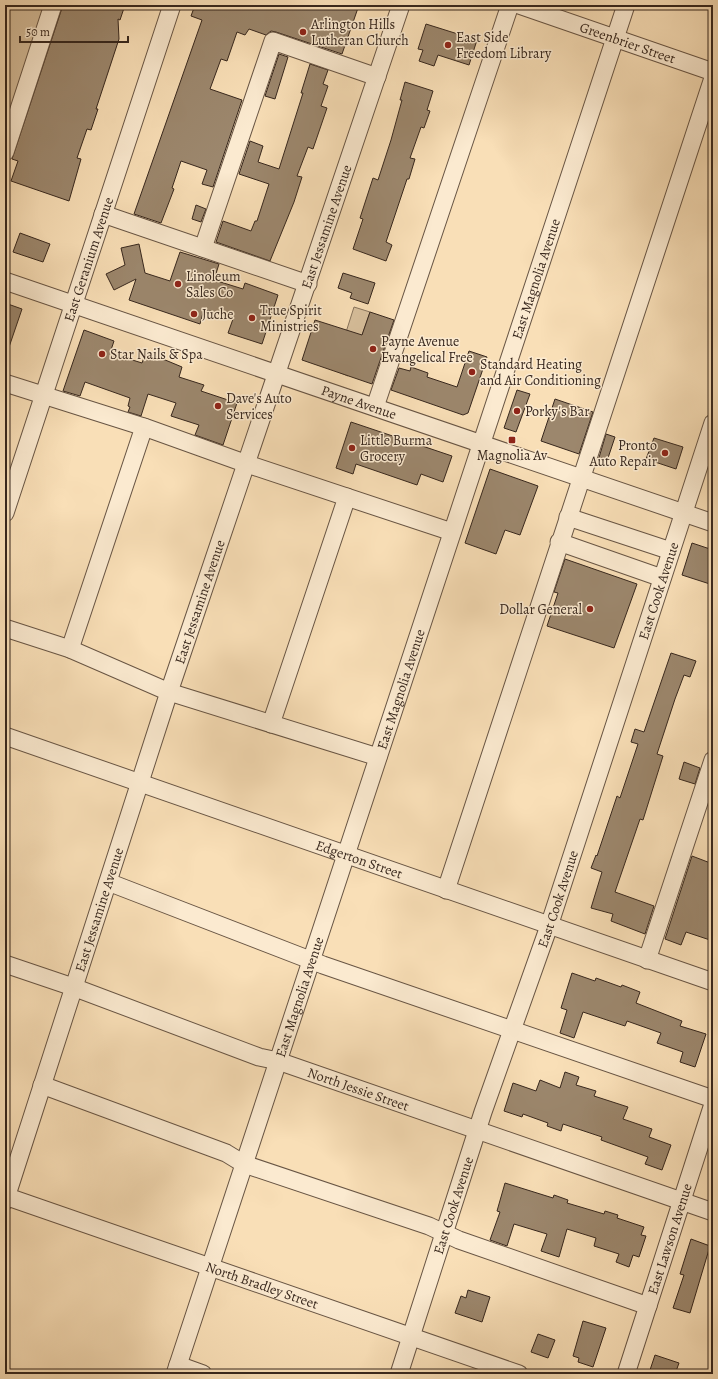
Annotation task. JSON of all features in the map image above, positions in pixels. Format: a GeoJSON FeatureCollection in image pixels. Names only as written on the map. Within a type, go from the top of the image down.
{"type":"FeatureCollection","features":[{"type":"Feature","properties":{"kind":"street"},"geometry":{"type":"LineString","coordinates":[[5,152],[53,5]]}},
{"type":"Feature","properties":{"kind":"street","name":"East Geranium Avenue"},"geometry":{"type":"LineString","coordinates":[[5,513],[172,5]]}},
{"type":"Feature","properties":{"kind":"street","name":"East Jessamine Avenue"},"geometry":{"type":"LineString","coordinates":[[6,1198],[169,692],[248,464],[401,5]]}},
{"type":"Feature","properties":{"kind":"street"},"geometry":{"type":"LineString","coordinates":[[375,407],[510,5]]}},
{"type":"Feature","properties":{"kind":"street","name":"Greenbrier Street"},"geometry":{"type":"LineString","coordinates":[[519,5],[713,72]]}},
{"type":"Feature","properties":{"kind":"street","name":"East Magnolia Avenue"},"geometry":{"type":"LineString","coordinates":[[177,1370],[626,5]]}},
{"type":"Feature","properties":{"kind":"street"},"geometry":{"type":"LineString","coordinates":[[203,248],[273,41],[377,77]]}},
{"type":"Feature","properties":{"kind":"street"},"geometry":{"type":"LineString","coordinates":[[446,890],[559,542],[713,78]]}},
{"type":"Feature","properties":{"kind":"street"},"geometry":{"type":"LineString","coordinates":[[103,214],[308,284]]}},
{"type":"Feature","properties":{"kind":"street","name":"Payne Avenue"},"geometry":{"type":"LineString","coordinates":[[5,281],[713,523]]}},
{"type":"Feature","properties":{"kind":"street"},"geometry":{"type":"LineString","coordinates":[[5,383],[144,427],[248,464],[452,532]]}},
{"type":"Feature","properties":{"kind":"street","name":"East Cook Avenue"},"geometry":{"type":"LineString","coordinates":[[399,1374],[511,1030],[549,926],[713,423]]}},
{"type":"Feature","properties":{"kind":"street"},"geometry":{"type":"LineString","coordinates":[[70,649],[144,427]]}},
{"type":"Feature","properties":{"kind":"street"},"geometry":{"type":"LineString","coordinates":[[271,724],[347,497]]}},
{"type":"Feature","properties":{"kind":"street"},"geometry":{"type":"LineString","coordinates":[[568,517],[671,551]]}},
{"type":"Feature","properties":{"kind":"street"},"geometry":{"type":"LineString","coordinates":[[559,542],[662,578]]}},
{"type":"Feature","properties":{"kind":"street"},"geometry":{"type":"LineString","coordinates":[[5,628],[70,649],[169,692],[378,757]]}},
{"type":"Feature","properties":{"kind":"street","name":"Edgerton Street"},"geometry":{"type":"LineString","coordinates":[[5,736],[346,856],[713,982]]}},
{"type":"Feature","properties":{"kind":"street"},"geometry":{"type":"LineString","coordinates":[[647,960],[713,760]]}},
{"type":"Feature","properties":{"kind":"street"},"geometry":{"type":"LineString","coordinates":[[108,882],[311,960],[713,1099]]}},
{"type":"Feature","properties":{"kind":"street","name":"North Jessie Street"},"geometry":{"type":"LineString","coordinates":[[5,964],[73,987],[259,1057],[278,1061],[713,1212]]}},
{"type":"Feature","properties":{"kind":"street"},"geometry":{"type":"LineString","coordinates":[[42,1085],[226,1153],[244,1164],[428,1226],[444,1234],[648,1306]]}},
{"type":"Feature","properties":{"kind":"street","name":"East Lawson Avenue"},"geometry":{"type":"LineString","coordinates":[[626,1374],[713,1104]]}},
{"type":"Feature","properties":{"kind":"street","name":"North Bradley Street"},"geometry":{"type":"LineString","coordinates":[[6,1198],[519,1374]]}},
{"type":"Feature","properties":{"kind":"street"},"geometry":{"type":"LineString","coordinates":[[177,1370],[203,1374]]}},
{"type":"Feature","properties":{"kind":"shaded area"},"geometry":{"type":"Polygon","coordinates":[[[5,5],[45,5],[5,131],[5,5]]]}},
{"type":"Feature","properties":{"kind":"shaded area"},"geometry":{"type":"Polygon","coordinates":[[[354,307],[370,312],[348,376],[334,370],[354,307]]]}},
{"type":"Feature","properties":{"kind":"building"},"geometry":{"type":"Polygon","coordinates":[[[63,5],[125,5],[120,20],[118,19],[119,39],[96,109],[98,109],[91,130],[87,129],[77,158],[81,159],[69,201],[11,181],[18,161],[12,159],[63,5]]]}},
{"type":"Feature","properties":{"kind":"building"},"geometry":{"type":"Polygon","coordinates":[[[195,5],[359,5],[342,54],[276,32],[271,31],[266,35],[249,29],[245,35],[237,32],[227,61],[221,59],[210,89],[242,100],[213,187],[202,184],[207,170],[181,161],[172,188],[174,189],[161,223],[134,214],[202,20],[191,16],[195,5]]]}},
{"type":"Feature","properties":{"kind":"building","name":"East Side Freedom Library"},"geometry":{"type":"Polygon","coordinates":[[[426,24],[477,40],[469,65],[438,55],[434,66],[419,61],[423,50],[418,49],[426,24]]]}},
{"type":"Feature","properties":{"kind":"building"},"geometry":{"type":"Polygon","coordinates":[[[279,54],[288,57],[275,99],[265,96],[279,54]]]}},
{"type":"Feature","properties":{"kind":"building"},"geometry":{"type":"Polygon","coordinates":[[[310,64],[328,70],[323,84],[328,86],[321,106],[327,108],[313,149],[308,147],[297,176],[302,177],[294,202],[270,261],[216,242],[223,221],[251,231],[255,221],[257,221],[269,184],[239,174],[250,141],[263,146],[258,162],[279,169],[303,93],[301,93],[310,64]]]}},
{"type":"Feature","properties":{"kind":"building"},"geometry":{"type":"Polygon","coordinates":[[[405,82],[433,91],[427,110],[430,111],[424,128],[421,127],[410,158],[415,159],[409,179],[407,179],[386,242],[392,245],[386,261],[353,249],[363,219],[360,218],[373,178],[378,180],[391,140],[402,100],[400,100],[405,82]]]}},
{"type":"Feature","properties":{"kind":"building"},"geometry":{"type":"Polygon","coordinates":[[[196,205],[206,209],[201,222],[192,219],[196,205]]]}},
{"type":"Feature","properties":{"kind":"building"},"geometry":{"type":"Polygon","coordinates":[[[20,233],[50,244],[43,262],[13,252],[20,233]]]}},
{"type":"Feature","properties":{"kind":"building"},"geometry":{"type":"Polygon","coordinates":[[[139,244],[145,273],[170,281],[180,252],[219,264],[214,280],[243,289],[245,283],[278,295],[262,344],[228,333],[233,319],[204,309],[200,324],[129,300],[136,279],[114,290],[106,274],[125,265],[121,248],[139,244]]]}},
{"type":"Feature","properties":{"kind":"building"},"geometry":{"type":"Polygon","coordinates":[[[343,273],[375,283],[368,304],[350,298],[352,293],[338,288],[343,273]]]}},
{"type":"Feature","properties":{"kind":"building"},"geometry":{"type":"Polygon","coordinates":[[[5,303],[22,309],[7,353],[5,353],[5,303]]]}},
{"type":"Feature","properties":{"kind":"building"},"geometry":{"type":"Polygon","coordinates":[[[370,312],[394,320],[372,384],[302,360],[315,320],[362,335],[370,312]]]}},
{"type":"Feature","properties":{"kind":"building"},"geometry":{"type":"Polygon","coordinates":[[[84,330],[114,341],[110,353],[142,363],[146,352],[182,367],[179,377],[204,385],[201,391],[237,403],[223,445],[195,435],[199,425],[171,416],[176,403],[148,394],[141,416],[128,412],[130,407],[128,406],[130,398],[85,382],[80,396],[63,391],[84,330]]]}},
{"type":"Feature","properties":{"kind":"building"},"geometry":{"type":"Polygon","coordinates":[[[469,351],[487,357],[468,413],[463,415],[391,390],[399,368],[410,371],[411,367],[428,373],[427,377],[457,387],[469,351]]]}},
{"type":"Feature","properties":{"kind":"building","name":"Porky's Bar"},"geometry":{"type":"Polygon","coordinates":[[[517,390],[530,394],[516,432],[504,428],[517,390]]]}},
{"type":"Feature","properties":{"kind":"building"},"geometry":{"type":"Polygon","coordinates":[[[555,399],[593,412],[579,454],[541,441],[555,399]]]}},
{"type":"Feature","properties":{"kind":"building"},"geometry":{"type":"Polygon","coordinates":[[[351,422],[452,456],[443,482],[421,474],[417,485],[356,464],[353,474],[336,468],[351,422]]]}},
{"type":"Feature","properties":{"kind":"building"},"geometry":{"type":"Polygon","coordinates":[[[606,434],[615,437],[606,464],[598,461],[606,434]]]}},
{"type":"Feature","properties":{"kind":"building","name":"Pronto Auto Repair"},"geometry":{"type":"Polygon","coordinates":[[[654,438],[683,447],[676,469],[646,459],[654,438]]]}},
{"type":"Feature","properties":{"kind":"building"},"geometry":{"type":"Polygon","coordinates":[[[490,469],[538,486],[520,535],[505,530],[496,554],[465,543],[490,469]]]}},
{"type":"Feature","properties":{"kind":"building"},"geometry":{"type":"Polygon","coordinates":[[[692,543],[713,550],[713,585],[682,575],[692,543]]]}},
{"type":"Feature","properties":{"kind":"building","name":"Dollar General"},"geometry":{"type":"Polygon","coordinates":[[[565,559],[637,584],[614,648],[547,626],[558,593],[554,592],[565,559]]]}},
{"type":"Feature","properties":{"kind":"building"},"geometry":{"type":"Polygon","coordinates":[[[671,653],[696,661],[690,677],[684,675],[675,699],[657,754],[663,756],[643,820],[640,819],[615,892],[654,906],[645,934],[611,921],[613,914],[591,908],[602,872],[591,868],[596,855],[597,856],[617,796],[620,798],[638,744],[631,742],[635,729],[644,732],[671,653]]]}},
{"type":"Feature","properties":{"kind":"building"},"geometry":{"type":"Polygon","coordinates":[[[684,762],[700,768],[695,784],[679,779],[684,762]]]}},
{"type":"Feature","properties":{"kind":"building"},"geometry":{"type":"Polygon","coordinates":[[[692,856],[713,864],[713,941],[686,932],[681,945],[665,939],[692,856]]]}},
{"type":"Feature","properties":{"kind":"building"},"geometry":{"type":"Polygon","coordinates":[[[572,973],[595,981],[596,978],[621,987],[622,985],[640,992],[636,1003],[682,1021],[680,1026],[706,1034],[695,1067],[680,1062],[683,1052],[657,1043],[661,1033],[627,1021],[625,1026],[583,1012],[574,1038],[560,1033],[567,1010],[561,1008],[572,973]]]}},
{"type":"Feature","properties":{"kind":"building"},"geometry":{"type":"Polygon","coordinates":[[[565,1072],[579,1077],[576,1085],[596,1091],[594,1096],[628,1107],[623,1119],[652,1129],[649,1137],[671,1145],[662,1170],[645,1164],[648,1157],[601,1140],[602,1137],[563,1124],[561,1131],[547,1126],[548,1123],[523,1114],[522,1117],[504,1111],[513,1083],[536,1091],[540,1080],[560,1088],[565,1072]]]}},
{"type":"Feature","properties":{"kind":"building"},"geometry":{"type":"Polygon","coordinates":[[[505,1183],[553,1198],[554,1195],[568,1200],[567,1203],[604,1214],[605,1211],[618,1215],[617,1218],[644,1227],[641,1235],[646,1236],[639,1257],[633,1255],[629,1267],[616,1262],[619,1254],[594,1246],[596,1238],[567,1229],[559,1257],[541,1251],[547,1234],[514,1224],[507,1246],[490,1240],[500,1212],[497,1211],[505,1183]]]}},
{"type":"Feature","properties":{"kind":"building"},"geometry":{"type":"Polygon","coordinates":[[[691,1239],[710,1246],[690,1313],[673,1308],[684,1275],[680,1274],[691,1239]]]}},
{"type":"Feature","properties":{"kind":"building"},"geometry":{"type":"Polygon","coordinates":[[[468,1290],[490,1297],[482,1322],[455,1313],[461,1296],[466,1298],[468,1290]]]}},
{"type":"Feature","properties":{"kind":"building"},"geometry":{"type":"Polygon","coordinates":[[[583,1321],[606,1328],[593,1367],[578,1362],[579,1358],[573,1356],[583,1321]]]}},
{"type":"Feature","properties":{"kind":"building"},"geometry":{"type":"Polygon","coordinates":[[[538,1334],[555,1340],[548,1358],[531,1352],[538,1334]]]}},
{"type":"Feature","properties":{"kind":"building"},"geometry":{"type":"Polygon","coordinates":[[[655,1355],[679,1363],[675,1374],[662,1374],[650,1370],[655,1355]]]}},
{"type":"Feature","properties":{"kind":"place","name":"Arlington Hills Lutheran Church"},"geometry":{"type":"Point","coordinates":[303,32]}},
{"type":"Feature","properties":{"kind":"place","name":"East Side Freedom Library"},"geometry":{"type":"Point","coordinates":[448,45]}},
{"type":"Feature","properties":{"kind":"place","name":"Linoleum Sales Co"},"geometry":{"type":"Point","coordinates":[178,284]}},
{"type":"Feature","properties":{"kind":"place","name":"Juche"},"geometry":{"type":"Point","coordinates":[194,314]}},
{"type":"Feature","properties":{"kind":"place","name":"True Spirit Ministries"},"geometry":{"type":"Point","coordinates":[252,318]}},
{"type":"Feature","properties":{"kind":"place","name":"Payne Avenue Evangelical Free"},"geometry":{"type":"Point","coordinates":[373,349]}},
{"type":"Feature","properties":{"kind":"place","name":"Star Nails & Spa"},"geometry":{"type":"Point","coordinates":[102,354]}},
{"type":"Feature","properties":{"kind":"place","name":"Standard Heating and Air Conditioning"},"geometry":{"type":"Point","coordinates":[472,372]}},
{"type":"Feature","properties":{"kind":"place","name":"Dave's Auto Services"},"geometry":{"type":"Point","coordinates":[218,406]}},
{"type":"Feature","properties":{"kind":"place","name":"Porky's Bar"},"geometry":{"type":"Point","coordinates":[517,411]}},
{"type":"Feature","properties":{"kind":"place","name":"Magnolia Av"},"geometry":{"type":"Point","coordinates":[512,440]}},
{"type":"Feature","properties":{"kind":"place","name":"Little Burma Grocery"},"geometry":{"type":"Point","coordinates":[352,448]}},
{"type":"Feature","properties":{"kind":"place","name":"Pronto Auto Repair"},"geometry":{"type":"Point","coordinates":[665,453]}},
{"type":"Feature","properties":{"kind":"place","name":"Dollar General"},"geometry":{"type":"Point","coordinates":[590,609]}}]}
